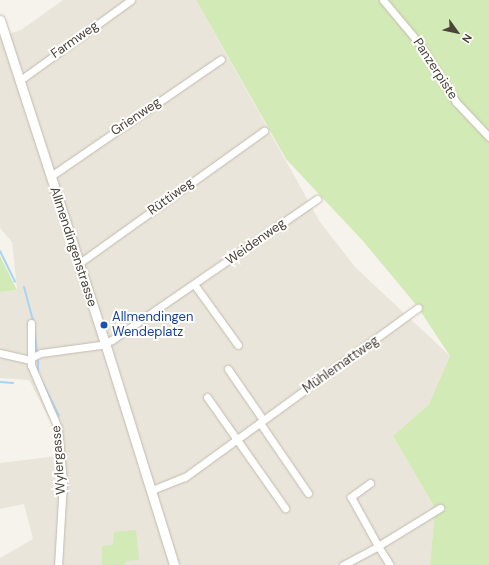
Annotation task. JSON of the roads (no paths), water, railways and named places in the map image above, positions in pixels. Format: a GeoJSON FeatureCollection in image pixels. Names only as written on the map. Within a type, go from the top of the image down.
{"type":"FeatureCollection","features":[{"type":"Feature","properties":{"kind":"street","name":"Farmweg"},"geometry":{"type":"LineString","coordinates":[[19,81],[131,0]]}},
{"type":"Feature","properties":{"kind":"street","name":"Panzerpiste"},"geometry":{"type":"LineString","coordinates":[[383,0],[400,17],[419,43],[456,102],[489,137]]}},
{"type":"Feature","properties":{"kind":"street","name":"Allmendingenstrasse"},"geometry":{"type":"LineString","coordinates":[[0,20],[152,490],[174,565]]}},
{"type":"Feature","properties":{"kind":"street","name":"Grienweg"},"geometry":{"type":"LineString","coordinates":[[51,176],[221,59]]}},
{"type":"Feature","properties":{"kind":"street","name":"Rüttiweg"},"geometry":{"type":"LineString","coordinates":[[78,264],[264,131]]}},
{"type":"Feature","properties":{"kind":"street","name":"Weidenweg"},"geometry":{"type":"LineString","coordinates":[[105,343],[130,330],[317,199]]}},
{"type":"Feature","properties":{"kind":"street"},"geometry":{"type":"LineString","coordinates":[[194,284],[238,346]]}},
{"type":"Feature","properties":{"kind":"street","name":"Mühlemattweg"},"geometry":{"type":"LineString","coordinates":[[152,490],[179,480],[418,308]]}},
{"type":"Feature","properties":{"kind":"street"},"geometry":{"type":"LineString","coordinates":[[30,359],[31,323]]}},
{"type":"Feature","properties":{"kind":"street"},"geometry":{"type":"LineString","coordinates":[[0,353],[30,359],[41,353],[105,343]]}},
{"type":"Feature","properties":{"kind":"street","name":"Wylergasse"},"geometry":{"type":"LineString","coordinates":[[30,359],[58,428],[63,482],[58,565]]}},
{"type":"Feature","properties":{"kind":"street"},"geometry":{"type":"LineString","coordinates":[[228,369],[308,493]]}},
{"type":"Feature","properties":{"kind":"street"},"geometry":{"type":"LineString","coordinates":[[207,396],[285,508]]}},
{"type":"Feature","properties":{"kind":"street"},"geometry":{"type":"LineString","coordinates":[[370,483],[351,497],[390,565]]}},
{"type":"Feature","properties":{"kind":"street"},"geometry":{"type":"LineString","coordinates":[[343,565],[378,546],[440,508]]}},
{"type":"Feature","properties":{"kind":"waterway"},"geometry":{"type":"LineString","coordinates":[[0,251],[15,282]]}},
{"type":"Feature","properties":{"kind":"waterway"},"geometry":{"type":"LineString","coordinates":[[24,287],[33,321]]}},
{"type":"Feature","properties":{"kind":"waterway"},"geometry":{"type":"LineString","coordinates":[[34,327],[37,351]]}},
{"type":"Feature","properties":{"kind":"waterway"},"geometry":{"type":"LineString","coordinates":[[38,358],[38,374]]}},
{"type":"Feature","properties":{"kind":"waterway"},"geometry":{"type":"LineString","coordinates":[[41,380],[59,416]]}},
{"type":"Feature","properties":{"kind":"waterway"},"geometry":{"type":"LineString","coordinates":[[0,382],[13,383]]}},
{"type":"Feature","properties":{"kind":"place","name":"Allmendingen Wendeplatz"},"geometry":{"type":"Point","coordinates":[104,325]}}]}
